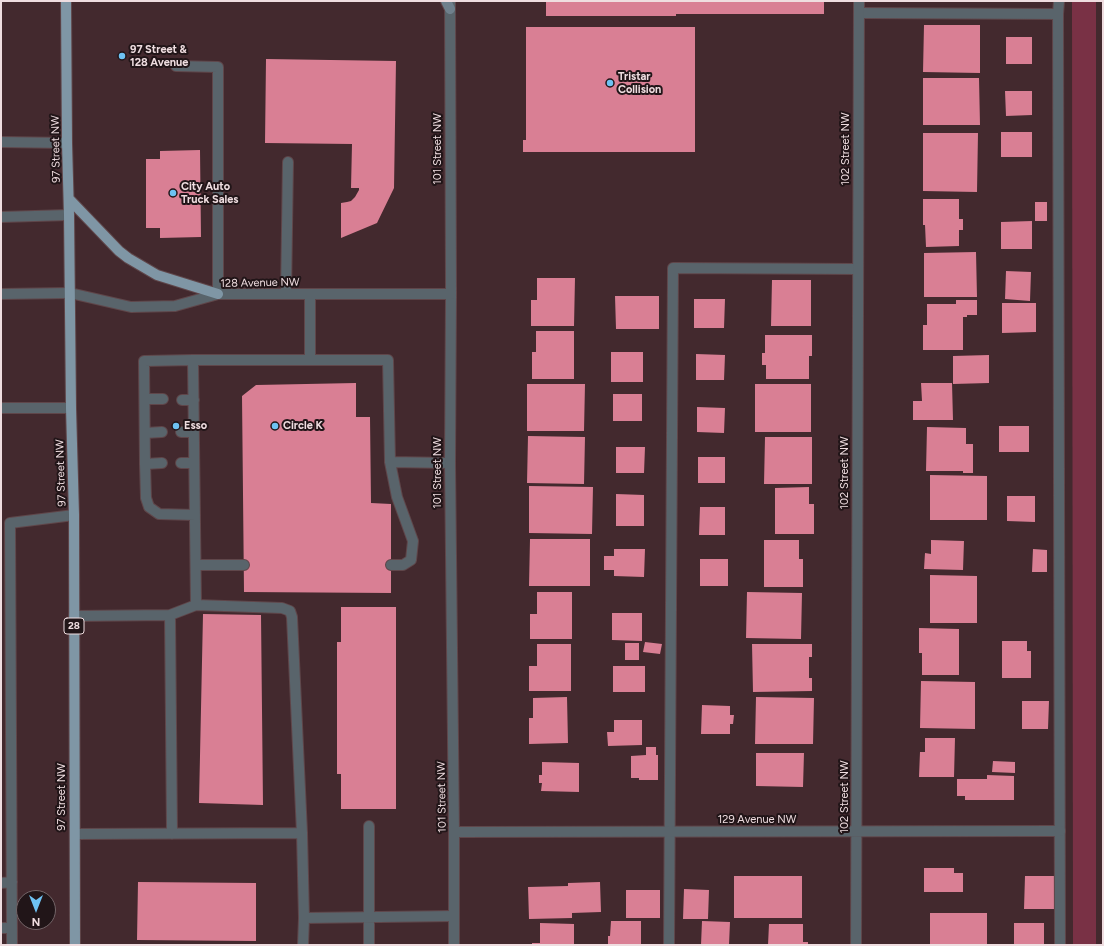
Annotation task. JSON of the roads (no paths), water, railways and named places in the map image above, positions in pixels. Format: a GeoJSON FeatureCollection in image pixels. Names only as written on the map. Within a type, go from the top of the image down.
{"type":"FeatureCollection","features":[{"type":"Feature","properties":{"kind":"main road","name":"97 Street NW"},"geometry":{"type":"LineString","coordinates":[[66,1],[71,408],[74,515],[75,945]]}},
{"type":"Feature","properties":{"kind":"main road"},"geometry":{"type":"LineString","coordinates":[[69,199],[119,251],[128,258],[157,275],[218,294]]}},
{"type":"Feature","properties":{"kind":"street","name":"102 Street NW"},"geometry":{"type":"LineString","coordinates":[[856,945],[859,1]]}},
{"type":"Feature","properties":{"kind":"street"},"geometry":{"type":"LineString","coordinates":[[1059,1],[1060,945]]}},
{"type":"Feature","properties":{"kind":"street","name":"101 Street NW"},"geometry":{"type":"LineString","coordinates":[[449,3],[451,294],[450,463],[454,945]]}},
{"type":"Feature","properties":{"kind":"street"},"geometry":{"type":"LineString","coordinates":[[859,13],[1058,14]]}},
{"type":"Feature","properties":{"kind":"street"},"geometry":{"type":"LineString","coordinates":[[176,66],[218,67],[218,294]]}},
{"type":"Feature","properties":{"kind":"street"},"geometry":{"type":"LineString","coordinates":[[1,142],[67,143]]}},
{"type":"Feature","properties":{"kind":"street"},"geometry":{"type":"LineString","coordinates":[[286,294],[288,162]]}},
{"type":"Feature","properties":{"kind":"street"},"geometry":{"type":"LineString","coordinates":[[1,217],[69,216]]}},
{"type":"Feature","properties":{"kind":"street"},"geometry":{"type":"LineString","coordinates":[[669,945],[673,268],[858,269]]}},
{"type":"Feature","properties":{"kind":"street","name":"128 Avenue NW"},"geometry":{"type":"LineString","coordinates":[[1,294],[70,293],[131,307],[175,306],[218,294],[451,294]]}},
{"type":"Feature","properties":{"kind":"street"},"geometry":{"type":"LineString","coordinates":[[310,294],[310,360]]}},
{"type":"Feature","properties":{"kind":"street"},"geometry":{"type":"LineString","coordinates":[[194,360],[196,605]]}},
{"type":"Feature","properties":{"kind":"street"},"geometry":{"type":"LineString","coordinates":[[195,515],[159,514],[149,507],[146,498],[144,361],[388,360],[390,462],[397,497],[413,541],[411,560],[403,565],[391,565]]}},
{"type":"Feature","properties":{"kind":"street"},"geometry":{"type":"LineString","coordinates":[[145,399],[163,399]]}},
{"type":"Feature","properties":{"kind":"street"},"geometry":{"type":"LineString","coordinates":[[182,400],[194,400]]}},
{"type":"Feature","properties":{"kind":"street"},"geometry":{"type":"LineString","coordinates":[[1,408],[71,408]]}},
{"type":"Feature","properties":{"kind":"street"},"geometry":{"type":"LineString","coordinates":[[145,433],[162,432]]}},
{"type":"Feature","properties":{"kind":"street"},"geometry":{"type":"LineString","coordinates":[[182,432],[194,432]]}},
{"type":"Feature","properties":{"kind":"street"},"geometry":{"type":"LineString","coordinates":[[390,462],[450,463]]}},
{"type":"Feature","properties":{"kind":"street"},"geometry":{"type":"LineString","coordinates":[[145,464],[162,464]]}},
{"type":"Feature","properties":{"kind":"street"},"geometry":{"type":"LineString","coordinates":[[181,464],[194,464]]}},
{"type":"Feature","properties":{"kind":"street"},"geometry":{"type":"LineString","coordinates":[[12,945],[10,523],[74,515]]}},
{"type":"Feature","properties":{"kind":"street"},"geometry":{"type":"LineString","coordinates":[[196,565],[244,565]]}},
{"type":"Feature","properties":{"kind":"street"},"geometry":{"type":"LineString","coordinates":[[74,616],[170,615],[196,605],[282,608],[290,611],[292,617],[302,833],[304,918],[303,945]]}},
{"type":"Feature","properties":{"kind":"street"},"geometry":{"type":"LineString","coordinates":[[170,615],[172,834]]}},
{"type":"Feature","properties":{"kind":"street"},"geometry":{"type":"LineString","coordinates":[[369,826],[370,945]]}},
{"type":"Feature","properties":{"kind":"street","name":"129 Avenue NW"},"geometry":{"type":"LineString","coordinates":[[454,832],[1060,831]]}},
{"type":"Feature","properties":{"kind":"street"},"geometry":{"type":"LineString","coordinates":[[74,834],[302,833]]}},
{"type":"Feature","properties":{"kind":"street"},"geometry":{"type":"LineString","coordinates":[[1,883],[12,882]]}},
{"type":"Feature","properties":{"kind":"street"},"geometry":{"type":"LineString","coordinates":[[304,918],[454,916]]}},
{"type":"Feature","properties":{"kind":"street"},"geometry":{"type":"LineString","coordinates":[[1,928],[12,928]]}},
{"type":"Feature","properties":{"kind":"place","name":"97 Street & 128 Avenue"},"geometry":{"type":"Point","coordinates":[122,56]}},
{"type":"Feature","properties":{"kind":"place","name":"Tristar Collision"},"geometry":{"type":"Point","coordinates":[610,83]}},
{"type":"Feature","properties":{"kind":"place","name":"City Auto Truck Sales"},"geometry":{"type":"Point","coordinates":[173,193]}},
{"type":"Feature","properties":{"kind":"place","name":"Esso"},"geometry":{"type":"Point","coordinates":[176,426]}},
{"type":"Feature","properties":{"kind":"place","name":"Circle K"},"geometry":{"type":"Point","coordinates":[275,426]}}]}
